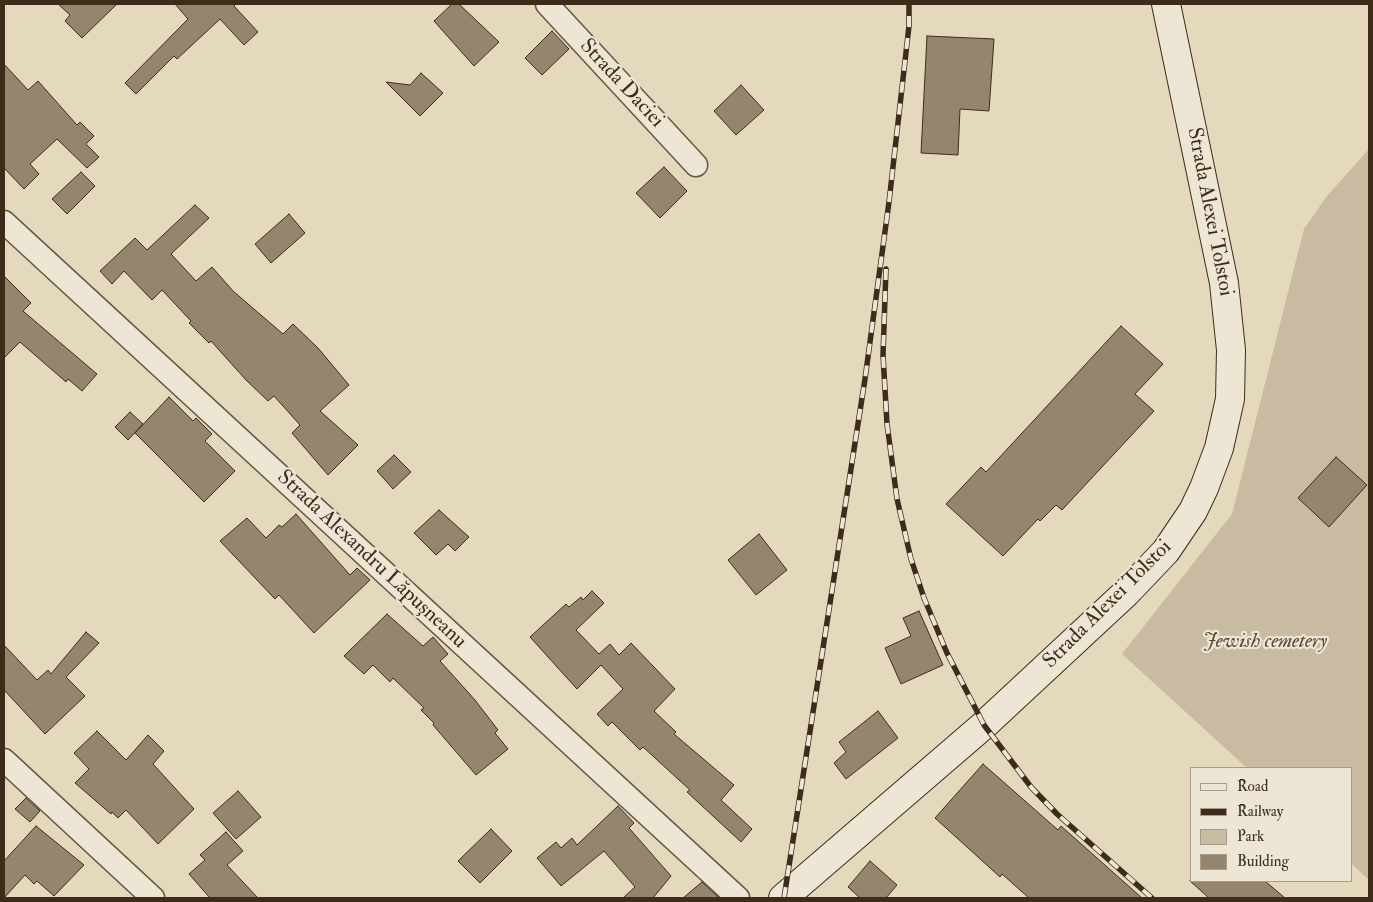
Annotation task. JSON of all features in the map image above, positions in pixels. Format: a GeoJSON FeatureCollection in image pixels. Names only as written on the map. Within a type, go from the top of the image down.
{"type":"FeatureCollection","features":[{"type":"Feature","properties":{"kind":"main road","name":"Strada Alexei Tolstoi"},"geometry":{"type":"LineString","coordinates":[[783,898],[984,725],[1126,593],[1166,551],[1194,511],[1204,488],[1219,448],[1226,417],[1231,385],[1231,350],[1224,283],[1166,4]]}},
{"type":"Feature","properties":{"kind":"street","name":"Strada Daciei"},"geometry":{"type":"LineString","coordinates":[[547,4],[696,165]]}},
{"type":"Feature","properties":{"kind":"street","name":"Strada Alexandru Lăpușneanu"},"geometry":{"type":"LineString","coordinates":[[4,222],[738,898]]}},
{"type":"Feature","properties":{"kind":"street"},"geometry":{"type":"LineString","coordinates":[[4,760],[153,898]]}},
{"type":"Feature","properties":{"kind":"green space","name":"Jewish cemetery"},"geometry":{"type":"Polygon","coordinates":[[[1369,149],[1369,880],[1353,865],[1353,767],[1246,767],[1122,654],[1232,514],[1304,229],[1327,196],[1369,149]]]}},
{"type":"Feature","properties":{"kind":"building"},"geometry":{"type":"Polygon","coordinates":[[[58,4],[117,4],[82,38],[65,21],[70,15],[58,4]]]}},
{"type":"Feature","properties":{"kind":"building"},"geometry":{"type":"Polygon","coordinates":[[[175,4],[236,4],[234,6],[258,32],[244,45],[220,19],[177,59],[174,56],[136,94],[125,83],[188,19],[175,4]]]}},
{"type":"Feature","properties":{"kind":"building"},"geometry":{"type":"Polygon","coordinates":[[[452,4],[459,4],[499,42],[474,66],[434,21],[452,4]]]}},
{"type":"Feature","properties":{"kind":"building"},"geometry":{"type":"Polygon","coordinates":[[[552,31],[569,49],[542,75],[525,58],[552,31]]]}},
{"type":"Feature","properties":{"kind":"building"},"geometry":{"type":"Polygon","coordinates":[[[927,36],[994,39],[989,111],[960,109],[958,155],[921,153],[927,36]]]}},
{"type":"Feature","properties":{"kind":"building"},"geometry":{"type":"Polygon","coordinates":[[[4,64],[28,90],[38,81],[77,125],[80,122],[94,136],[86,144],[99,157],[87,168],[57,139],[30,164],[39,174],[24,189],[4,168],[4,64]]]}},
{"type":"Feature","properties":{"kind":"building"},"geometry":{"type":"Polygon","coordinates":[[[421,73],[443,93],[420,116],[386,82],[410,85],[421,73]]]}},
{"type":"Feature","properties":{"kind":"building"},"geometry":{"type":"Polygon","coordinates":[[[741,85],[764,110],[736,135],[714,111],[741,85]]]}},
{"type":"Feature","properties":{"kind":"building"},"geometry":{"type":"Polygon","coordinates":[[[664,167],[687,191],[660,218],[636,193],[664,167]]]}},
{"type":"Feature","properties":{"kind":"building"},"geometry":{"type":"Polygon","coordinates":[[[81,172],[95,186],[67,214],[52,199],[81,172]]]}},
{"type":"Feature","properties":{"kind":"building"},"geometry":{"type":"Polygon","coordinates":[[[195,205],[209,218],[171,254],[196,281],[212,267],[233,291],[283,334],[293,324],[318,348],[349,385],[320,411],[358,445],[328,475],[292,433],[300,425],[274,396],[268,401],[211,341],[209,343],[189,323],[191,321],[162,290],[152,300],[124,271],[112,284],[100,271],[135,238],[147,250],[195,205]]]}},
{"type":"Feature","properties":{"kind":"building"},"geometry":{"type":"Polygon","coordinates":[[[289,214],[305,233],[271,263],[255,244],[289,214]]]}},
{"type":"Feature","properties":{"kind":"building"},"geometry":{"type":"Polygon","coordinates":[[[4,276],[31,303],[23,311],[97,374],[82,391],[68,379],[66,382],[20,342],[4,358],[4,276]]]}},
{"type":"Feature","properties":{"kind":"building"},"geometry":{"type":"Polygon","coordinates":[[[1121,326],[1163,364],[1135,394],[1154,411],[1062,510],[1056,505],[1040,521],[1038,519],[1003,556],[946,504],[981,467],[986,472],[1121,326]]]}},
{"type":"Feature","properties":{"kind":"building"},"geometry":{"type":"Polygon","coordinates":[[[169,397],[193,421],[196,418],[212,434],[205,441],[235,471],[204,502],[135,433],[169,397]]]}},
{"type":"Feature","properties":{"kind":"building"},"geometry":{"type":"Polygon","coordinates":[[[130,412],[143,424],[128,440],[115,427],[130,412]]]}},
{"type":"Feature","properties":{"kind":"building"},"geometry":{"type":"Polygon","coordinates":[[[394,455],[411,472],[393,489],[377,471],[394,455]]]}},
{"type":"Feature","properties":{"kind":"building"},"geometry":{"type":"Polygon","coordinates":[[[1336,457],[1367,485],[1329,527],[1298,498],[1336,457]]]}},
{"type":"Feature","properties":{"kind":"building"},"geometry":{"type":"Polygon","coordinates":[[[439,510],[469,537],[455,551],[448,544],[436,555],[414,533],[439,510]]]}},
{"type":"Feature","properties":{"kind":"building"},"geometry":{"type":"Polygon","coordinates":[[[296,514],[350,575],[357,568],[370,580],[314,633],[279,595],[275,599],[220,541],[247,518],[266,538],[279,525],[282,527],[296,514]]]}},
{"type":"Feature","properties":{"kind":"building"},"geometry":{"type":"Polygon","coordinates":[[[759,534],[787,570],[756,595],[728,560],[759,534]]]}},
{"type":"Feature","properties":{"kind":"building"},"geometry":{"type":"Polygon","coordinates":[[[592,591],[604,603],[576,630],[599,654],[610,644],[619,655],[631,643],[675,689],[654,711],[676,732],[674,734],[734,785],[721,800],[752,829],[741,842],[687,792],[690,790],[643,747],[640,750],[612,722],[608,726],[597,714],[623,689],[601,665],[577,689],[530,637],[566,604],[569,607],[581,597],[583,600],[592,591]]]}},
{"type":"Feature","properties":{"kind":"building"},"geometry":{"type":"Polygon","coordinates":[[[919,611],[943,665],[901,684],[885,648],[911,636],[903,618],[919,611]]]}},
{"type":"Feature","properties":{"kind":"building"},"geometry":{"type":"Polygon","coordinates":[[[387,614],[423,646],[433,637],[448,654],[440,661],[475,700],[498,730],[495,733],[508,749],[476,775],[433,725],[434,723],[421,710],[424,708],[393,678],[390,682],[373,665],[364,674],[344,656],[387,614]]]}},
{"type":"Feature","properties":{"kind":"building"},"geometry":{"type":"Polygon","coordinates":[[[86,632],[99,643],[66,677],[85,696],[45,734],[4,690],[4,645],[37,680],[48,670],[51,674],[86,632]]]}},
{"type":"Feature","properties":{"kind":"building"},"geometry":{"type":"Polygon","coordinates":[[[878,711],[898,738],[846,779],[834,763],[846,752],[839,742],[878,711]]]}},
{"type":"Feature","properties":{"kind":"building"},"geometry":{"type":"Polygon","coordinates":[[[97,731],[126,760],[148,735],[164,751],[153,764],[194,809],[158,844],[126,810],[118,818],[75,783],[89,769],[74,753],[97,731]]]}},
{"type":"Feature","properties":{"kind":"building"},"geometry":{"type":"Polygon","coordinates":[[[983,764],[1058,830],[1061,826],[1142,898],[1029,898],[1002,874],[1000,877],[935,818],[983,764]]]}},
{"type":"Feature","properties":{"kind":"building"},"geometry":{"type":"Polygon","coordinates":[[[238,791],[261,817],[236,839],[213,813],[238,791]]]}},
{"type":"Feature","properties":{"kind":"building"},"geometry":{"type":"Polygon","coordinates":[[[26,798],[40,811],[30,822],[15,809],[26,798]]]}},
{"type":"Feature","properties":{"kind":"building"},"geometry":{"type":"Polygon","coordinates":[[[618,806],[634,823],[629,828],[671,876],[653,898],[623,898],[635,887],[604,851],[561,886],[537,858],[556,842],[561,848],[572,838],[577,845],[618,806]]]}},
{"type":"Feature","properties":{"kind":"building"},"geometry":{"type":"Polygon","coordinates":[[[36,826],[84,865],[54,896],[37,881],[34,884],[25,875],[4,898],[4,861],[36,826]]]}},
{"type":"Feature","properties":{"kind":"building"},"geometry":{"type":"Polygon","coordinates":[[[491,829],[512,851],[480,883],[458,861],[491,829]]]}},
{"type":"Feature","properties":{"kind":"building"},"geometry":{"type":"Polygon","coordinates":[[[226,832],[243,851],[227,865],[258,898],[210,898],[189,874],[205,860],[200,855],[226,832]]]}},
{"type":"Feature","properties":{"kind":"building"},"geometry":{"type":"Polygon","coordinates":[[[870,861],[897,885],[886,898],[860,898],[848,887],[870,861]]]}},
{"type":"Feature","properties":{"kind":"building"},"geometry":{"type":"Polygon","coordinates":[[[702,882],[719,898],[683,898],[702,882]]]}},
{"type":"Feature","properties":{"kind":"building"},"geometry":{"type":"Polygon","coordinates":[[[1191,882],[1266,882],[1285,898],[1209,898],[1191,882]]]}},
{"type":"Feature","properties":{"kind":"railway"},"geometry":{"type":"LineString","coordinates":[[784,898],[865,379],[889,202],[909,26],[909,4]]}},
{"type":"Feature","properties":{"kind":"railway"},"geometry":{"type":"LineString","coordinates":[[886,269],[883,355],[887,424],[897,499],[911,559],[924,598],[947,653],[984,725],[1031,787],[1057,814],[1152,898]]}}]}
